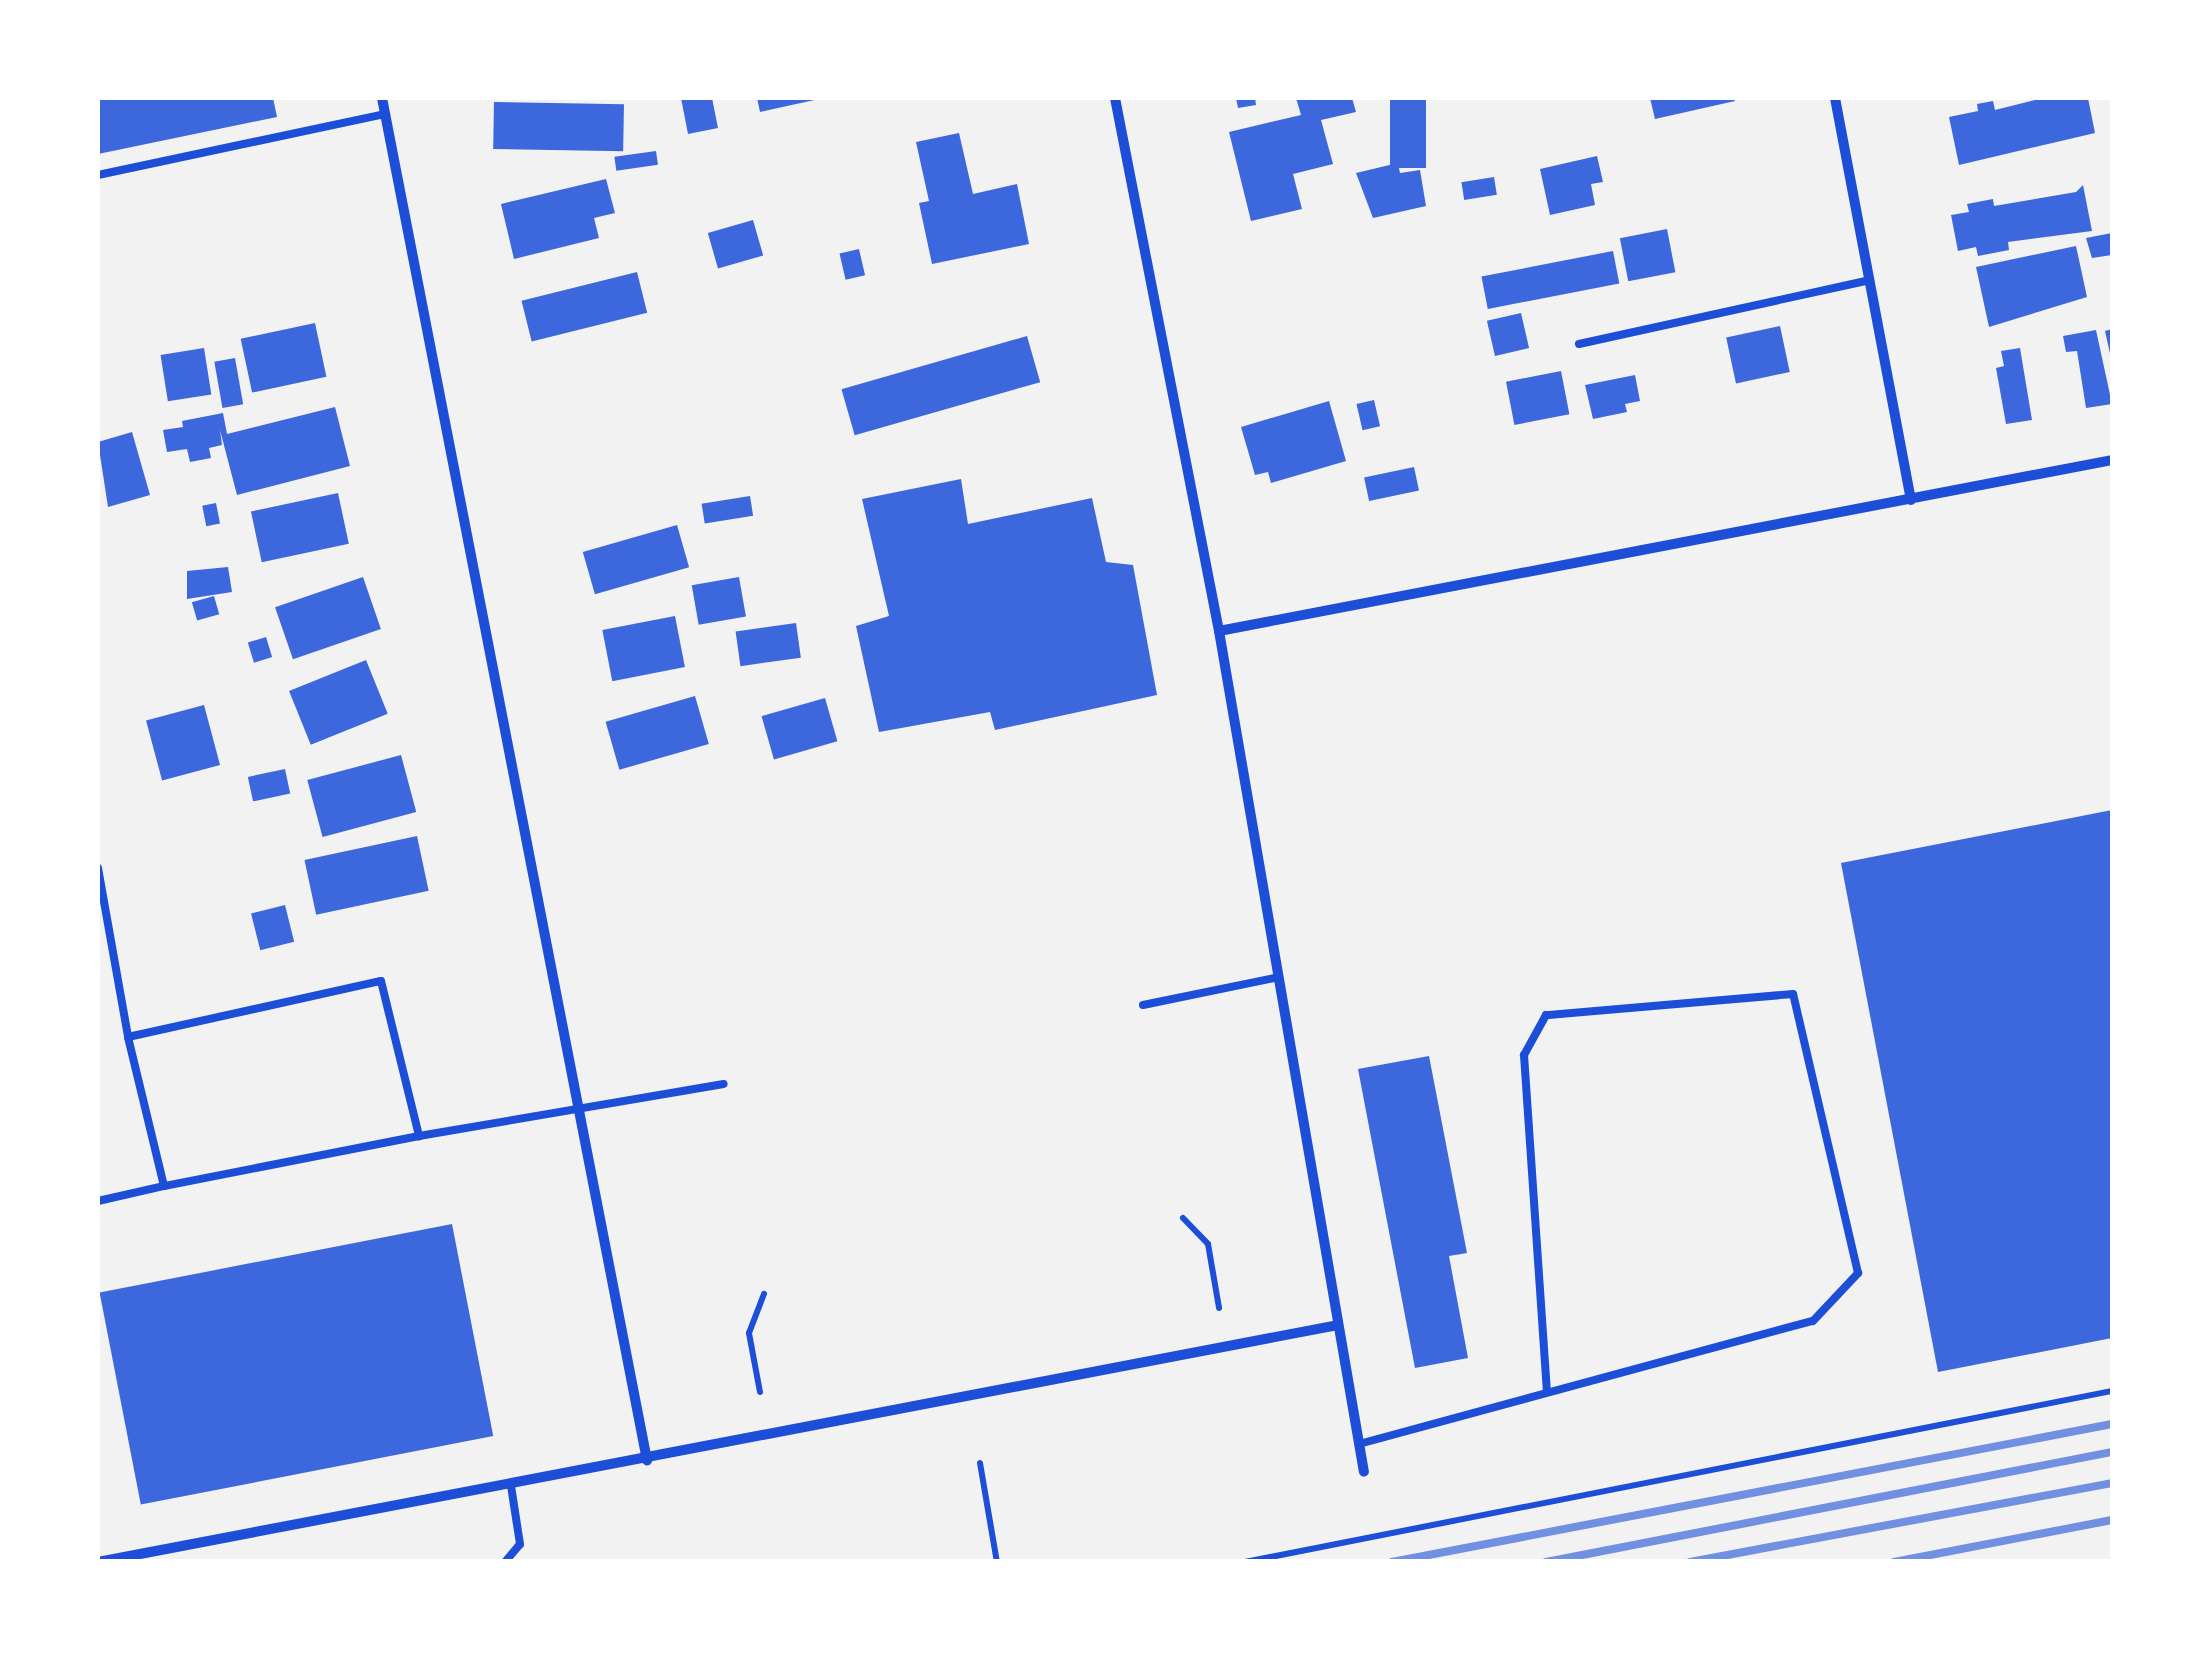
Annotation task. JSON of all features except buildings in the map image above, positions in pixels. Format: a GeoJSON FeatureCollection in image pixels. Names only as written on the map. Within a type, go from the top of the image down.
{"type":"FeatureCollection","features":[{"type":"Feature","properties":{"kind":"street"},"geometry":{"type":"LineString","coordinates":[[382,98],[647,1460]]}},
{"type":"Feature","properties":{"kind":"street"},"geometry":{"type":"LineString","coordinates":[[1115,98],[1219,631],[1275,978],[1364,1472]]}},
{"type":"Feature","properties":{"kind":"street"},"geometry":{"type":"LineString","coordinates":[[1835,98],[1911,500]]}},
{"type":"Feature","properties":{"kind":"street"},"geometry":{"type":"LineString","coordinates":[[1219,631],[2112,460]]}},
{"type":"Feature","properties":{"kind":"street"},"geometry":{"type":"LineString","coordinates":[[98,1562],[138,1558],[1338,1325]]}},
{"type":"Feature","properties":{"kind":"lane"},"geometry":{"type":"LineString","coordinates":[[98,175],[386,114]]}},
{"type":"Feature","properties":{"kind":"lane"},"geometry":{"type":"LineString","coordinates":[[1579,344],[1869,280]]}},
{"type":"Feature","properties":{"kind":"lane"},"geometry":{"type":"LineString","coordinates":[[98,868],[128,1038],[164,1186]]}},
{"type":"Feature","properties":{"kind":"lane"},"geometry":{"type":"LineString","coordinates":[[1144,1005],[1275,978]]}},
{"type":"Feature","properties":{"kind":"lane"},"geometry":{"type":"LineString","coordinates":[[128,1038],[381,981],[419,1136]]}},
{"type":"Feature","properties":{"kind":"lane"},"geometry":{"type":"LineString","coordinates":[[1360,1444],[1546,1390],[1813,1321],[1858,1274],[1793,994],[1546,1015],[1524,1055],[1546,1390]]}},
{"type":"Feature","properties":{"kind":"lane"},"geometry":{"type":"LineString","coordinates":[[98,1201],[419,1136],[724,1084]]}},
{"type":"Feature","properties":{"kind":"lane"},"geometry":{"type":"LineString","coordinates":[[505,1562],[520,1544],[511,1486]]}},
{"type":"Feature","properties":{"kind":"path"},"geometry":{"type":"LineString","coordinates":[[1183,1218],[1208,1244],[1219,1308]]}},
{"type":"Feature","properties":{"kind":"path"},"geometry":{"type":"LineString","coordinates":[[760,1392],[748,1333],[764,1294]]}},
{"type":"Feature","properties":{"kind":"path"},"geometry":{"type":"LineString","coordinates":[[1245,1562],[2112,1391]]}},
{"type":"Feature","properties":{"kind":"path"},"geometry":{"type":"LineString","coordinates":[[980,1463],[997,1562]]}},
{"type":"Feature","properties":{"kind":"railway"},"geometry":{"type":"LineString","coordinates":[[1392,1562],[2112,1424]]}},
{"type":"Feature","properties":{"kind":"railway"},"geometry":{"type":"LineString","coordinates":[[1546,1562],[2112,1452]]}},
{"type":"Feature","properties":{"kind":"railway"},"geometry":{"type":"LineString","coordinates":[[1690,1562],[2112,1483]]}},
{"type":"Feature","properties":{"kind":"railway"},"geometry":{"type":"LineString","coordinates":[[1894,1562],[2112,1520]]}}]}
